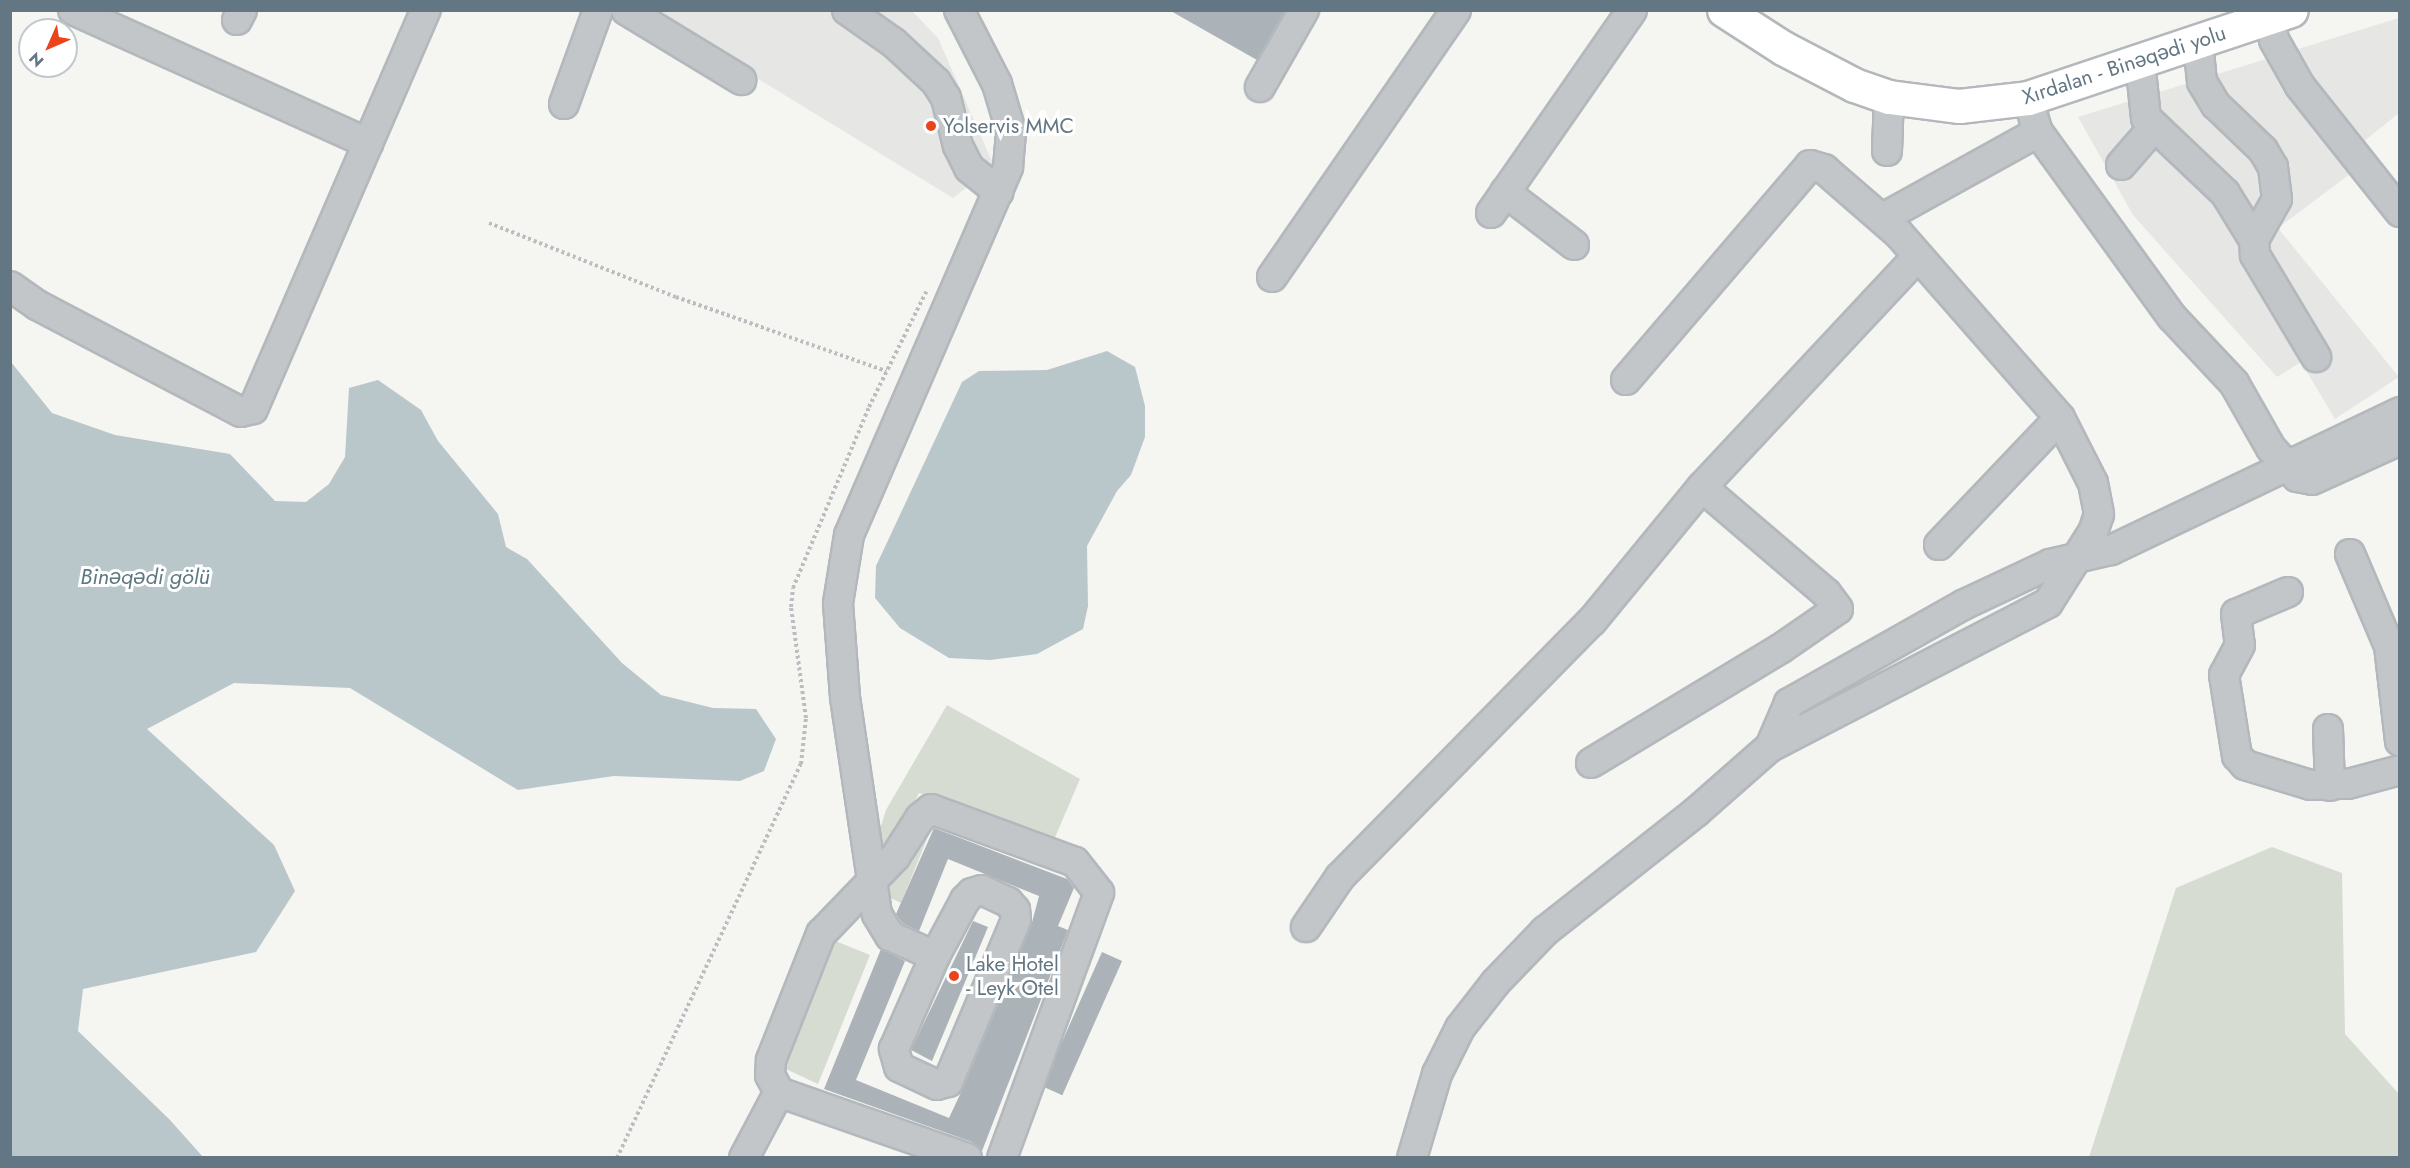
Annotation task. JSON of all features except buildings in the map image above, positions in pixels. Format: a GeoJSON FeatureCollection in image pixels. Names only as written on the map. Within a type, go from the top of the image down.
{"type":"FeatureCollection","features":[{"type":"Feature","properties":{"kind":"main road","name":"Xırdalan - Binəqədi yolu"},"geometry":{"type":"LineString","coordinates":[[1724,10],[1821,70],[1889,97],[1959,106],[2028,98],[2280,14]]}},
{"type":"Feature","properties":{"kind":"street"},"geometry":{"type":"LineString","coordinates":[[74,10],[368,143]]}},
{"type":"Feature","properties":{"kind":"street"},"geometry":{"type":"LineString","coordinates":[[10,286],[38,305],[241,412],[253,409],[426,10]]}},
{"type":"Feature","properties":{"kind":"street"},"geometry":{"type":"LineString","coordinates":[[564,104],[598,10]]}},
{"type":"Feature","properties":{"kind":"street"},"geometry":{"type":"LineString","coordinates":[[626,10],[741,80]]}},
{"type":"Feature","properties":{"kind":"street"},"geometry":{"type":"LineString","coordinates":[[847,10],[894,44],[936,82],[946,98],[958,146],[969,168],[999,192]]}},
{"type":"Feature","properties":{"kind":"street"},"geometry":{"type":"LineString","coordinates":[[935,956],[890,936],[882,927],[869,880],[845,697],[838,603],[849,534],[1008,167],[1011,131],[997,84],[959,10]]}},
{"type":"Feature","properties":{"kind":"street"},"geometry":{"type":"LineString","coordinates":[[1260,87],[1304,10]]}},
{"type":"Feature","properties":{"kind":"street"},"geometry":{"type":"LineString","coordinates":[[1272,277],[1456,10]]}},
{"type":"Feature","properties":{"kind":"street"},"geometry":{"type":"LineString","coordinates":[[1574,245],[1498,202],[1632,10]]}},
{"type":"Feature","properties":{"kind":"street"},"geometry":{"type":"LineString","coordinates":[[2280,14],[2274,40],[2300,86],[2400,212]]}},
{"type":"Feature","properties":{"kind":"street"},"geometry":{"type":"LineString","coordinates":[[2198,42],[2202,82],[2216,105],[2263,150],[2273,167],[2277,199],[2254,240]]}},
{"type":"Feature","properties":{"kind":"street"},"geometry":{"type":"LineString","coordinates":[[2140,61],[2141,96],[2146,118],[2153,128],[2225,193],[2254,240],[2255,255],[2316,357]]}},
{"type":"Feature","properties":{"kind":"street"},"geometry":{"type":"LineString","coordinates":[[1887,151],[1889,97]]}},
{"type":"Feature","properties":{"kind":"street"},"geometry":{"type":"LineString","coordinates":[[2028,98],[2038,132],[2172,317],[2234,383],[2286,466],[2297,477],[2312,480],[2400,440]]}},
{"type":"Feature","properties":{"kind":"street"},"geometry":{"type":"LineString","coordinates":[[2121,165],[2153,128]]}},
{"type":"Feature","properties":{"kind":"street"},"geometry":{"type":"LineString","coordinates":[[1883,218],[2038,132]]}},
{"type":"Feature","properties":{"kind":"street"},"geometry":{"type":"LineString","coordinates":[[1412,1158],[1437,1074],[1460,1028],[1496,982],[1545,931],[1696,812],[1770,747],[2049,603],[2082,554],[2099,514],[2093,483],[2060,418],[1883,218],[1824,169],[1810,165],[1626,380]]}},
{"type":"Feature","properties":{"kind":"street"},"geometry":{"type":"LineString","coordinates":[[1306,927],[1340,877],[1627,583],[1702,487],[1918,256]]}},
{"type":"Feature","properties":{"kind":"street"},"geometry":{"type":"LineString","coordinates":[[1770,747],[1780,717],[1789,703],[1963,605],[2050,564],[2082,554],[2111,550],[2400,412]]}},
{"type":"Feature","properties":{"kind":"street"},"geometry":{"type":"LineString","coordinates":[[1939,545],[2060,418]]}},
{"type":"Feature","properties":{"kind":"street"},"geometry":{"type":"LineString","coordinates":[[1592,763],[1770,655],[1838,609],[1836,602],[1702,487]]}},
{"type":"Feature","properties":{"kind":"street"},"geometry":{"type":"LineString","coordinates":[[2350,554],[2389,646],[2400,741]]}},
{"type":"Feature","properties":{"kind":"street"},"geometry":{"type":"LineString","coordinates":[[2288,592],[2236,614],[2240,645],[2224,675],[2237,756],[2244,765],[2311,785],[2330,786],[2400,770]]}},
{"type":"Feature","properties":{"kind":"street"},"geometry":{"type":"LineString","coordinates":[[2328,729],[2330,786]]}},
{"type":"Feature","properties":{"kind":"street"},"geometry":{"type":"LineString","coordinates":[[968,1158],[908,1149],[780,1092],[773,1086],[771,1060],[816,944],[869,880],[895,857],[920,818],[931,809],[1075,862],[1100,893],[1002,1158]]}},
{"type":"Feature","properties":{"kind":"street"},"geometry":{"type":"LineString","coordinates":[[982,890],[1008,902],[1015,910],[1016,920],[948,1082],[937,1085],[899,1067],[894,1049],[935,956],[972,893],[982,890]]}},
{"type":"Feature","properties":{"kind":"street"},"geometry":{"type":"LineString","coordinates":[[744,1158],[780,1092]]}},
{"type":"Feature","properties":{"kind":"path"},"geometry":{"type":"LineString","coordinates":[[489,223],[676,297],[886,371]]}},
{"type":"Feature","properties":{"kind":"path"},"geometry":{"type":"LineString","coordinates":[[617,1158],[801,764],[806,718],[792,607],[793,588],[886,371],[928,287],[938,277],[965,268]]}},
{"type":"Feature","properties":{"kind":"shaded area","name":"Yolservis MMC"},"geometry":{"type":"Polygon","coordinates":[[[647,11],[912,11],[938,38],[994,166],[953,198],[647,11]]]}},
{"type":"Feature","properties":{"kind":"shaded area"},"geometry":{"type":"Polygon","coordinates":[[[2399,18],[2399,113],[2363,142],[2374,156],[2278,228],[2399,377],[2335,419],[2301,362],[2277,377],[2133,215],[2078,117],[2399,18]]]}},
{"type":"Feature","properties":{"kind":"shaded area"},"geometry":{"type":"Polygon","coordinates":[[[947,705],[1080,779],[1053,842],[919,793],[889,852],[880,858],[875,845],[886,810],[947,705]]]}},
{"type":"Feature","properties":{"kind":"shaded area"},"geometry":{"type":"Polygon","coordinates":[[[933,824],[901,903],[884,895],[920,829],[933,824]]]}},
{"type":"Feature","properties":{"kind":"shaded area"},"geometry":{"type":"Polygon","coordinates":[[[2272,847],[2342,873],[2345,1034],[2399,1094],[2399,1157],[2089,1157],[2176,888],[2272,847]]]}},
{"type":"Feature","properties":{"kind":"shaded area"},"geometry":{"type":"Polygon","coordinates":[[[828,938],[870,955],[818,1084],[786,1069],[782,1053],[828,938]]]}},
{"type":"Feature","properties":{"kind":"water"},"geometry":{"type":"Polygon","coordinates":[[[1107,351],[1135,367],[1145,406],[1145,437],[1131,475],[1117,491],[1087,546],[1088,606],[1083,629],[1037,654],[990,660],[949,658],[900,628],[875,598],[876,566],[962,382],[979,371],[1047,370],[1107,351]]]}},
{"type":"Feature","properties":{"kind":"water","name":"Binəqədi gölü"},"geometry":{"type":"Polygon","coordinates":[[[11,362],[52,413],[115,435],[230,454],[275,501],[306,502],[329,484],[345,457],[349,388],[378,380],[421,410],[438,441],[498,514],[506,547],[527,559],[622,663],[661,695],[713,708],[756,709],[776,739],[764,771],[740,781],[614,776],[518,790],[350,688],[234,683],[147,729],[274,845],[295,891],[256,952],[83,989],[78,1031],[170,1120],[203,1157],[11,1157],[11,362]]]}},
{"type":"Feature","properties":{"kind":"place","name":"Yolservis MMC"},"geometry":{"type":"Point","coordinates":[931,126]}},
{"type":"Feature","properties":{"kind":"place","name":"Lake Hotel - Leyk Otel"},"geometry":{"type":"Point","coordinates":[954,976]}}]}
